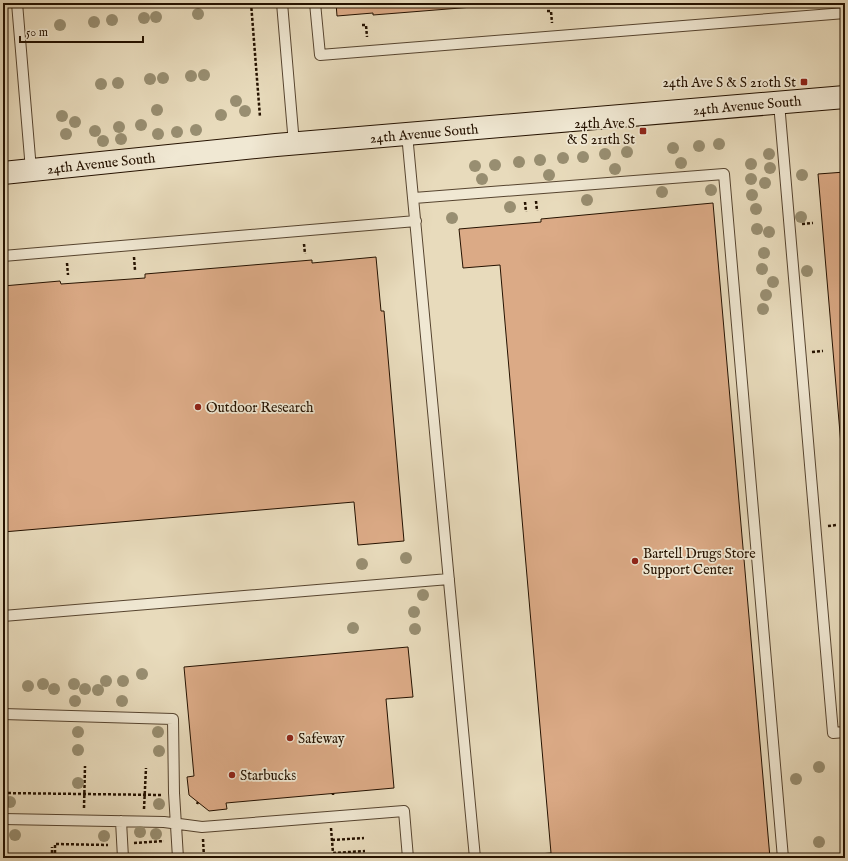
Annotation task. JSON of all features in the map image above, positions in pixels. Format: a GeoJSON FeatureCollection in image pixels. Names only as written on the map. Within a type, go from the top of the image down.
{"type":"FeatureCollection","features":[{"type":"Feature","properties":{"kind":"street","name":"24th Avenue South"},"geometry":{"type":"LineString","coordinates":[[3,173],[294,144],[845,97]]}},
{"type":"Feature","properties":{"kind":"lane"},"geometry":{"type":"LineString","coordinates":[[17,3],[31,170]]}},
{"type":"Feature","properties":{"kind":"lane"},"geometry":{"type":"LineString","coordinates":[[282,3],[294,144]]}},
{"type":"Feature","properties":{"kind":"lane"},"geometry":{"type":"LineString","coordinates":[[315,3],[320,55],[845,13]]}},
{"type":"Feature","properties":{"kind":"lane"},"geometry":{"type":"LineString","coordinates":[[779,102],[833,732],[845,732]]}},
{"type":"Feature","properties":{"kind":"lane"},"geometry":{"type":"LineString","coordinates":[[407,134],[475,858]]}},
{"type":"Feature","properties":{"kind":"lane"},"geometry":{"type":"LineString","coordinates":[[414,198],[724,174],[782,858]]}},
{"type":"Feature","properties":{"kind":"lane"},"geometry":{"type":"LineString","coordinates":[[3,256],[416,221]]}},
{"type":"Feature","properties":{"kind":"lane"},"geometry":{"type":"LineString","coordinates":[[3,616],[449,578]]}},
{"type":"Feature","properties":{"kind":"lane"},"geometry":{"type":"LineString","coordinates":[[3,714],[173,719],[174,793],[178,858]]}},
{"type":"Feature","properties":{"kind":"lane"},"geometry":{"type":"LineString","coordinates":[[3,819],[164,822],[202,827],[404,812],[408,858]]}},
{"type":"Feature","properties":{"kind":"lane"},"geometry":{"type":"LineString","coordinates":[[121,821],[123,858]]}},
{"type":"Feature","properties":{"kind":"path"},"geometry":{"type":"LineString","coordinates":[[251,3],[260,117]]}},
{"type":"Feature","properties":{"kind":"path"},"geometry":{"type":"LineString","coordinates":[[547,11],[551,11],[552,23]]}},
{"type":"Feature","properties":{"kind":"path"},"geometry":{"type":"LineString","coordinates":[[362,25],[366,25],[367,37]]}},
{"type":"Feature","properties":{"kind":"path"},"geometry":{"type":"LineString","coordinates":[[536,196],[537,211]]}},
{"type":"Feature","properties":{"kind":"path"},"geometry":{"type":"LineString","coordinates":[[525,198],[526,212]]}},
{"type":"Feature","properties":{"kind":"path"},"geometry":{"type":"LineString","coordinates":[[800,224],[813,223]]}},
{"type":"Feature","properties":{"kind":"path"},"geometry":{"type":"LineString","coordinates":[[303,237],[304,254]]}},
{"type":"Feature","properties":{"kind":"path"},"geometry":{"type":"LineString","coordinates":[[134,253],[135,270]]}},
{"type":"Feature","properties":{"kind":"path"},"geometry":{"type":"LineString","coordinates":[[67,258],[68,275]]}},
{"type":"Feature","properties":{"kind":"path"},"geometry":{"type":"LineString","coordinates":[[810,352],[823,351]]}},
{"type":"Feature","properties":{"kind":"path"},"geometry":{"type":"LineString","coordinates":[[824,526],[837,525]]}},
{"type":"Feature","properties":{"kind":"path"},"geometry":{"type":"LineString","coordinates":[[84,810],[85,766]]}},
{"type":"Feature","properties":{"kind":"path"},"geometry":{"type":"LineString","coordinates":[[144,811],[146,768]]}},
{"type":"Feature","properties":{"kind":"path"},"geometry":{"type":"LineString","coordinates":[[3,793],[164,795]]}},
{"type":"Feature","properties":{"kind":"path"},"geometry":{"type":"LineString","coordinates":[[331,826],[333,853],[365,851]]}},
{"type":"Feature","properties":{"kind":"path"},"geometry":{"type":"LineString","coordinates":[[202,837],[204,858]]}},
{"type":"Feature","properties":{"kind":"path"},"geometry":{"type":"LineString","coordinates":[[332,840],[364,838]]}},
{"type":"Feature","properties":{"kind":"path"},"geometry":{"type":"LineString","coordinates":[[132,843],[164,841]]}},
{"type":"Feature","properties":{"kind":"path"},"geometry":{"type":"LineString","coordinates":[[54,858],[55,844],[108,845]]}},
{"type":"Feature","properties":{"kind":"path"},"geometry":{"type":"LineString","coordinates":[[52,847],[54,858]]}},
{"type":"Feature","properties":{"kind":"building"},"geometry":{"type":"Polygon","coordinates":[[[336,3],[523,3],[373,15],[373,13],[337,16],[336,3]]]}},
{"type":"Feature","properties":{"kind":"building"},"geometry":{"type":"Polygon","coordinates":[[[845,172],[845,492],[818,174],[845,172]]]}},
{"type":"Feature","properties":{"kind":"building","name":"Bartell Drugs Store Support Center"},"geometry":{"type":"Polygon","coordinates":[[[713,203],[770,858],[514,858],[514,856],[551,853],[500,265],[463,268],[459,229],[541,222],[541,219],[713,203]]]}},
{"type":"Feature","properties":{"kind":"building","name":"Outdoor Research"},"geometry":{"type":"Polygon","coordinates":[[[376,257],[381,311],[384,311],[404,541],[358,545],[354,502],[3,532],[3,286],[60,281],[61,284],[145,278],[145,274],[312,260],[312,263],[376,257]]]}},
{"type":"Feature","properties":{"kind":"building","name":"Safeway"},"geometry":{"type":"Polygon","coordinates":[[[408,647],[413,697],[386,699],[394,788],[226,803],[227,809],[209,811],[189,795],[187,777],[194,776],[184,667],[408,647]]]}},
{"type":"Feature","properties":{"kind":"place","name":"24th Ave S & S 210th St"},"geometry":{"type":"Point","coordinates":[804,82]}},
{"type":"Feature","properties":{"kind":"place","name":"24th Ave S & S 211th St"},"geometry":{"type":"Point","coordinates":[643,131]}},
{"type":"Feature","properties":{"kind":"place","name":"Outdoor Research"},"geometry":{"type":"Point","coordinates":[198,407]}},
{"type":"Feature","properties":{"kind":"place","name":"Bartell Drugs Store Support Center"},"geometry":{"type":"Point","coordinates":[635,561]}},
{"type":"Feature","properties":{"kind":"place","name":"Safeway"},"geometry":{"type":"Point","coordinates":[290,738]}},
{"type":"Feature","properties":{"kind":"place","name":"Starbucks"},"geometry":{"type":"Point","coordinates":[232,775]}}]}
